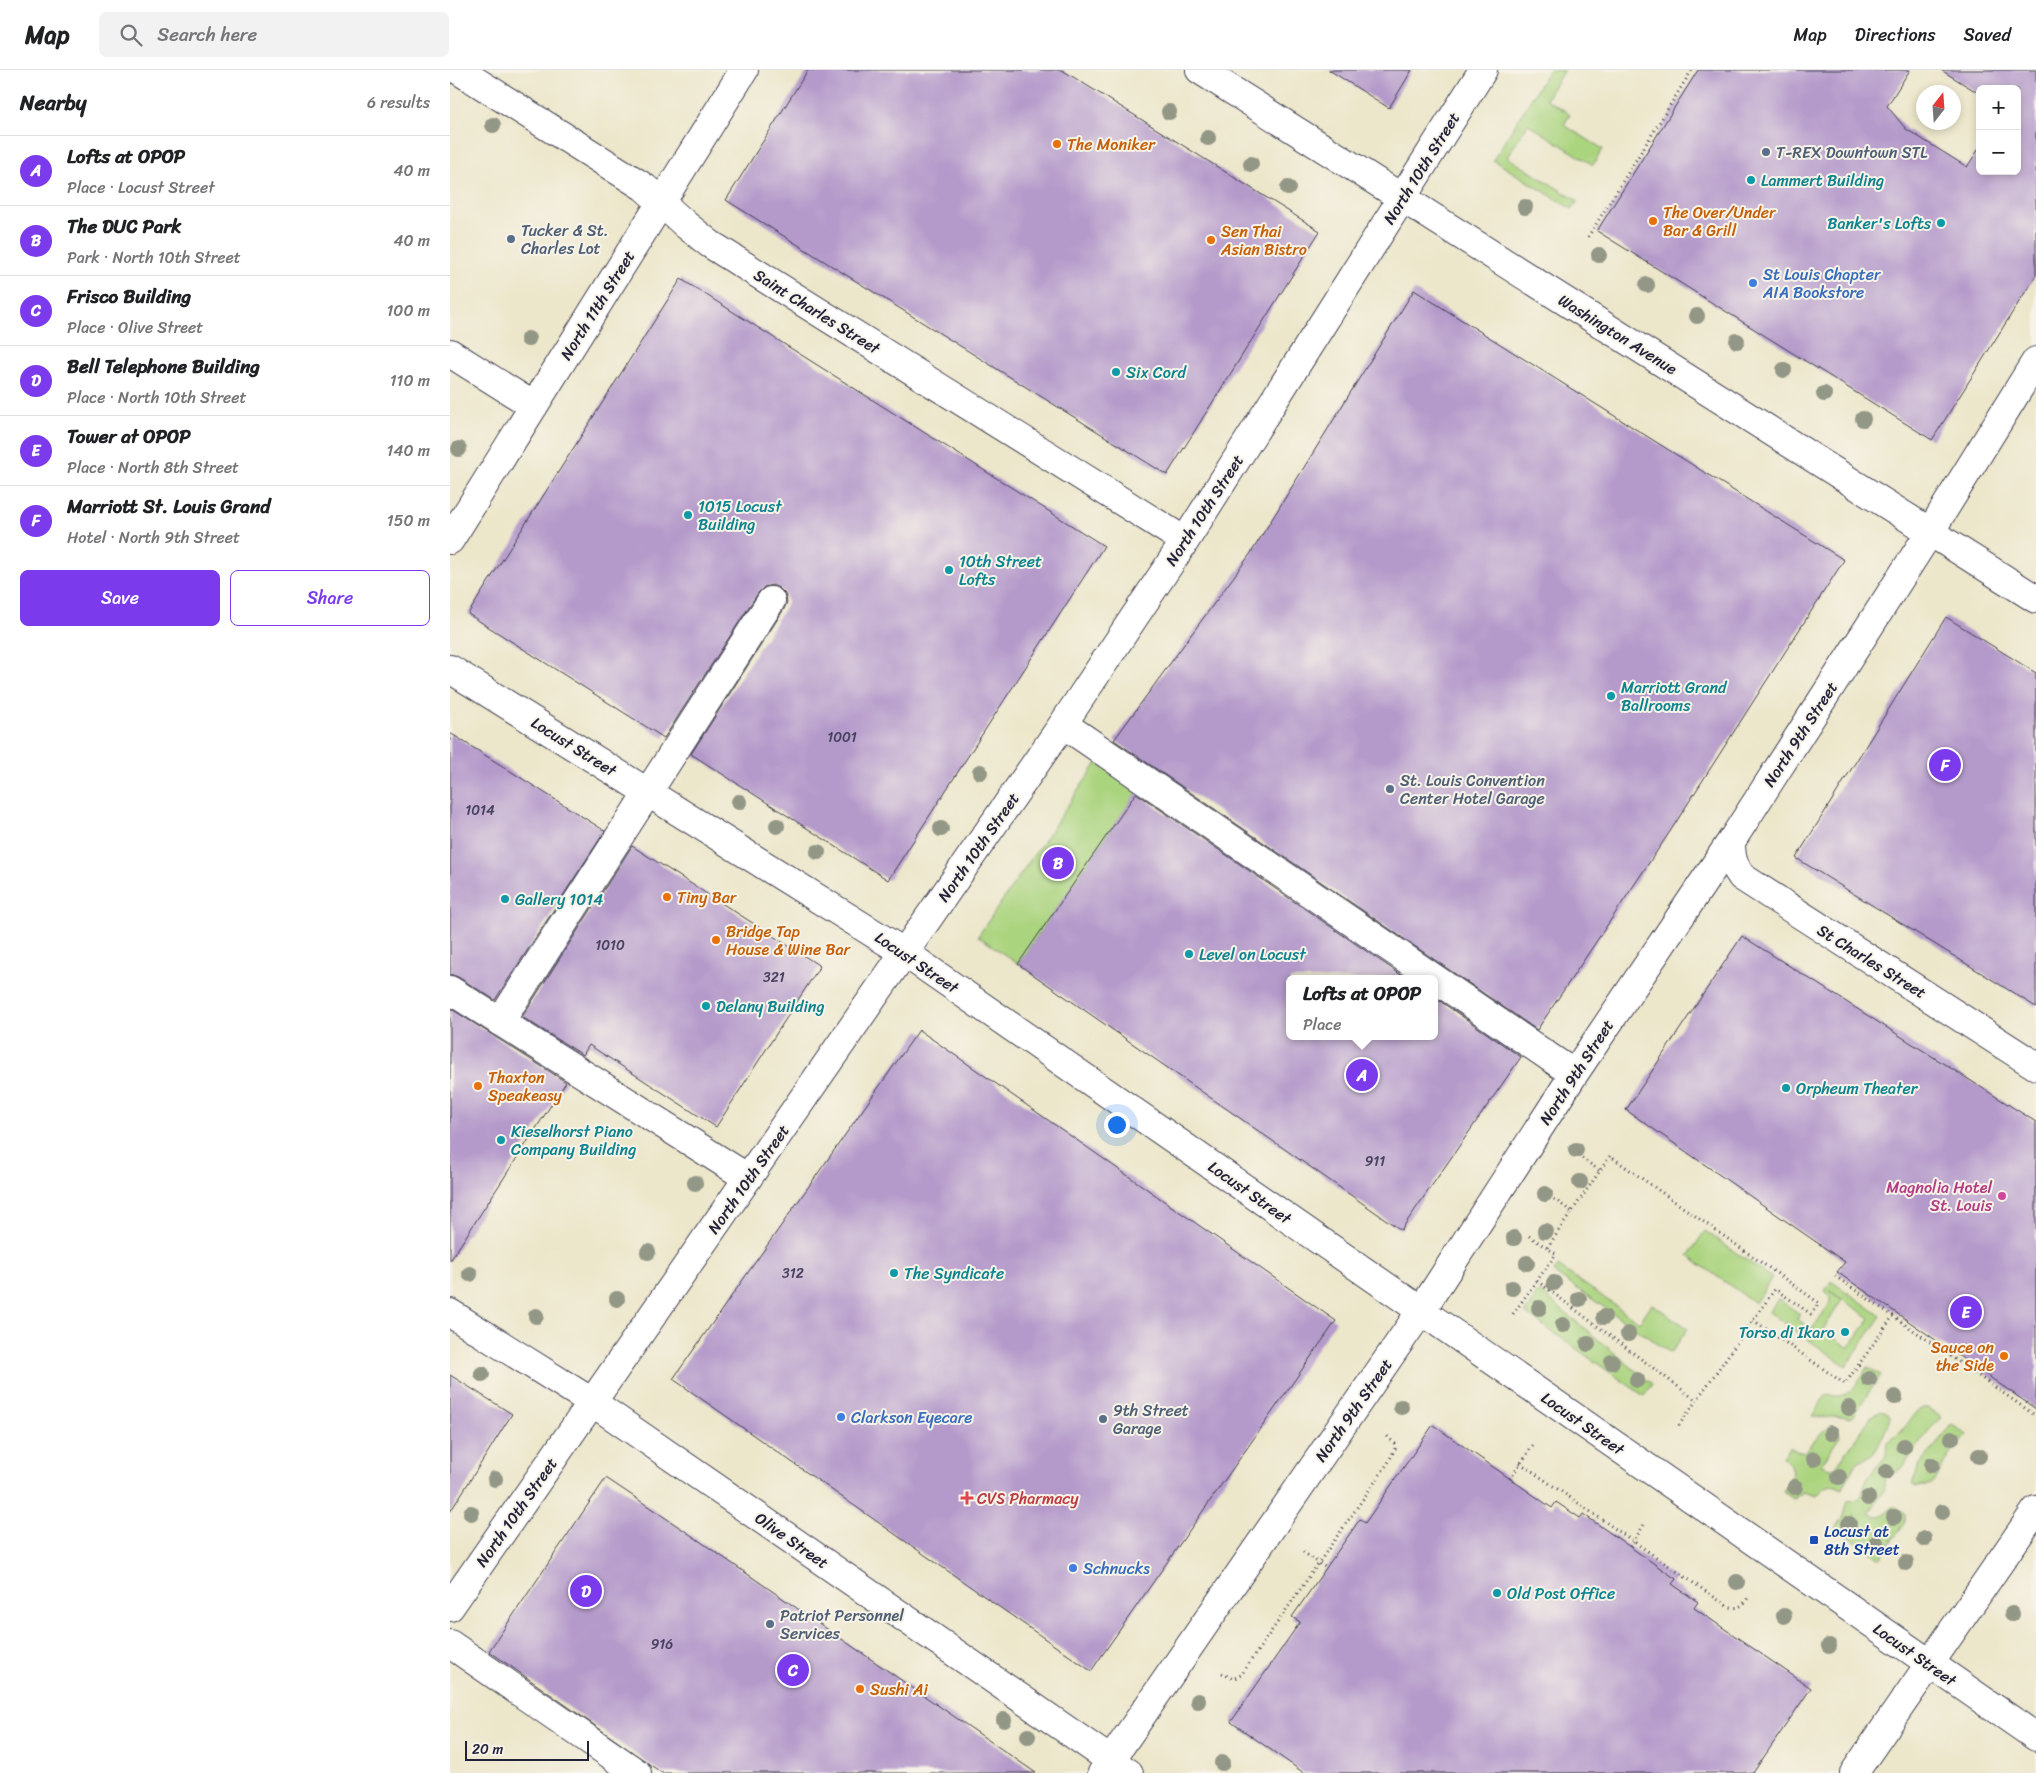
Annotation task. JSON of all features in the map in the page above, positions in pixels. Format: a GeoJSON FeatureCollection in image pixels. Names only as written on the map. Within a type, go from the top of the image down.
{"type":"FeatureCollection","features":[{"type":"Feature","properties":{"kind":"street","name":"Saint Charles Street"},"geometry":{"type":"LineString","coordinates":[[458,70],[621,171],[644,187],[710,244],[1185,541]]}},
{"type":"Feature","properties":{"kind":"street","name":"North 11th Street"},"geometry":{"type":"LineString","coordinates":[[450,540],[744,70]]}},
{"type":"Feature","properties":{"kind":"street","name":"Washington Avenue"},"geometry":{"type":"LineString","coordinates":[[1200,70],[2036,598]]}},
{"type":"Feature","properties":{"kind":"street","name":"North 10th Street"},"geometry":{"type":"LineString","coordinates":[[450,1608],[1063,724],[1185,541],[1483,70]]}},
{"type":"Feature","properties":{"kind":"street"},"geometry":{"type":"LineString","coordinates":[[450,353],[534,406]]}},
{"type":"Feature","properties":{"kind":"street","name":"North 9th Street"},"geometry":{"type":"LineString","coordinates":[[1114,1769],[1421,1311],[1574,1074],[1731,842],[1930,532],[2036,361]]}},
{"type":"Feature","properties":{"kind":"street"},"geometry":{"type":"LineString","coordinates":[[500,1022],[771,601]]}},
{"type":"Feature","properties":{"kind":"street","name":"Locust Street"},"geometry":{"type":"LineString","coordinates":[[450,669],[905,953],[2036,1737]]}},
{"type":"Feature","properties":{"kind":"street"},"geometry":{"type":"LineString","coordinates":[[1063,724],[1429,975]]}},
{"type":"Feature","properties":{"kind":"street","name":"St Charles Street"},"geometry":{"type":"LineString","coordinates":[[1731,842],[1731,857],[1735,868],[1742,878],[2036,1066]]}},
{"type":"Feature","properties":{"kind":"street"},"geometry":{"type":"LineString","coordinates":[[1438,981],[1574,1074]]}},
{"type":"Feature","properties":{"kind":"street"},"geometry":{"type":"LineString","coordinates":[[450,990],[748,1178]]}},
{"type":"Feature","properties":{"kind":"street","name":"Olive Street"},"geometry":{"type":"LineString","coordinates":[[450,1313],[592,1402],[1114,1769]]}},
{"type":"Feature","properties":{"kind":"street"},"geometry":{"type":"LineString","coordinates":[[1854,1773],[2036,1510]]}},
{"type":"Feature","properties":{"kind":"street"},"geometry":{"type":"LineString","coordinates":[[450,1644],[637,1773]]}},
{"type":"Feature","properties":{"kind":"path"},"geometry":{"type":"LineString","coordinates":[[1588,237],[1692,70]]}},
{"type":"Feature","properties":{"kind":"path"},"geometry":{"type":"LineString","coordinates":[[1547,1248],[1610,1156],[1819,1303],[1811,1314],[1775,1289],[1677,1428]]}},
{"type":"Feature","properties":{"kind":"path"},"geometry":{"type":"LineString","coordinates":[[1582,1158],[1600,1171]]}},
{"type":"Feature","properties":{"kind":"path"},"geometry":{"type":"LineString","coordinates":[[1554,1199],[1572,1212]]}},
{"type":"Feature","properties":{"kind":"path"},"geometry":{"type":"LineString","coordinates":[[1514,1314],[1556,1254],[1529,1236]]}},
{"type":"Feature","properties":{"kind":"path"},"geometry":{"type":"LineString","coordinates":[[1835,1276],[2036,1416]]}},
{"type":"Feature","properties":{"kind":"path"},"geometry":{"type":"LineString","coordinates":[[1537,1281],[1696,1400]]}},
{"type":"Feature","properties":{"kind":"path"},"geometry":{"type":"LineString","coordinates":[[1753,1320],[1845,1384],[1893,1316]]}},
{"type":"Feature","properties":{"kind":"path"},"geometry":{"type":"LineString","coordinates":[[1934,1345],[1937,1341]]}},
{"type":"Feature","properties":{"kind":"path"},"geometry":{"type":"LineString","coordinates":[[1222,1673],[1233,1679],[1241,1675],[1392,1455],[1395,1444],[1386,1435]]}},
{"type":"Feature","properties":{"kind":"path"},"geometry":{"type":"LineString","coordinates":[[1510,1479],[1533,1445]]}},
{"type":"Feature","properties":{"kind":"path"},"geometry":{"type":"LineString","coordinates":[[1520,1463],[1727,1606],[1734,1609],[1741,1607],[1749,1596]]}},
{"type":"Feature","properties":{"kind":"path"},"geometry":{"type":"LineString","coordinates":[[1630,1547],[1645,1523]]}},
{"type":"Feature","properties":{"kind":"path"},"geometry":{"type":"LineString","coordinates":[[1302,1552],[1326,1568]]}},
{"type":"Feature","properties":{"kind":"green space"},"geometry":{"type":"Polygon","coordinates":[[[1549,70],[1564,70],[1546,99],[1570,114],[1564,125],[1603,149],[1593,165],[1528,124],[1507,157],[1578,201],[1572,209],[1493,160],[1549,70]]]}},
{"type":"Feature","properties":{"kind":"green space"},"geometry":{"type":"Polygon","coordinates":[[[1097,763],[1138,791],[1018,964],[978,936],[1097,763]]]}},
{"type":"Feature","properties":{"kind":"green space"},"geometry":{"type":"Polygon","coordinates":[[[1705,1231],[1772,1278],[1755,1303],[1688,1256],[1705,1231]]]}},
{"type":"Feature","properties":{"kind":"green space"},"geometry":{"type":"Polygon","coordinates":[[[1558,1266],[1639,1322],[1652,1304],[1688,1328],[1671,1353],[1554,1273],[1558,1266]]]}},
{"type":"Feature","properties":{"kind":"green space"},"geometry":{"type":"Polygon","coordinates":[[[1831,1281],[1881,1316],[1846,1366],[1769,1312],[1778,1299],[1800,1314],[1797,1319],[1812,1329],[1831,1302],[1831,1297],[1825,1291],[1831,1281]],[[1830,1291],[1842,1300],[1823,1330],[1849,1348],[1870,1318],[1830,1291]]]}},
{"type":"Feature","properties":{"kind":"green space"},"geometry":{"type":"Polygon","coordinates":[[[1539,1291],[1652,1384],[1644,1396],[1525,1313],[1539,1291]]]}},
{"type":"Feature","properties":{"kind":"green space"},"geometry":{"type":"Polygon","coordinates":[[[1868,1367],[1881,1375],[1851,1418],[1812,1416],[1827,1394],[1842,1395],[1852,1390],[1868,1367]]]}},
{"type":"Feature","properties":{"kind":"green space"},"geometry":{"type":"Polygon","coordinates":[[[1923,1408],[1928,1408],[1942,1418],[1925,1435],[1901,1469],[1885,1479],[1885,1489],[1869,1513],[1879,1516],[1895,1506],[1905,1514],[1905,1522],[1880,1559],[1836,1528],[1844,1516],[1848,1501],[1858,1499],[1862,1495],[1867,1478],[1885,1457],[1888,1442],[1902,1431],[1916,1412],[1923,1408]]]}},
{"type":"Feature","properties":{"kind":"green space"},"geometry":{"type":"Polygon","coordinates":[[[1881,1410],[1887,1412],[1890,1417],[1879,1444],[1872,1455],[1856,1464],[1842,1489],[1828,1486],[1817,1496],[1803,1492],[1794,1499],[1783,1492],[1793,1472],[1791,1466],[1783,1457],[1790,1447],[1799,1452],[1805,1452],[1821,1433],[1832,1426],[1838,1430],[1840,1436],[1821,1465],[1835,1468],[1871,1417],[1881,1410]]]}},
{"type":"Feature","properties":{"kind":"green space"},"geometry":{"type":"Polygon","coordinates":[[[1951,1424],[1967,1435],[1946,1459],[1935,1481],[1928,1485],[1916,1487],[1912,1484],[1920,1464],[1951,1424]]]}},
{"type":"Feature","properties":{"kind":"building","name":"Six Cord"},"geometry":{"type":"Polygon","coordinates":[[[808,70],[1062,70],[1320,231],[1167,475],[726,200],[808,70]]]}},
{"type":"Feature","properties":{"kind":"building"},"geometry":{"type":"Polygon","coordinates":[[[1329,70],[1412,70],[1389,108],[1329,70]]]}},
{"type":"Feature","properties":{"kind":"building"},"geometry":{"type":"Polygon","coordinates":[[[1698,70],[1910,70],[1887,106],[1906,129],[1967,167],[1976,153],[1976,175],[2021,175],[2021,85],[1976,85],[1976,92],[1941,70],[2036,70],[2036,275],[1932,440],[1597,231],[1698,70]]]}},
{"type":"Feature","properties":{"kind":"building"},"geometry":{"type":"Polygon","coordinates":[[[681,279],[1104,546],[888,880],[691,754],[784,609],[787,602],[785,594],[779,588],[772,585],[764,587],[758,593],[664,738],[468,614],[681,279]]]}},
{"type":"Feature","properties":{"kind":"building"},"geometry":{"type":"Polygon","coordinates":[[[1414,290],[1844,560],[1669,833],[1537,1030],[1114,740],[1251,553],[1414,290]]]}},
{"type":"Feature","properties":{"kind":"building"},"geometry":{"type":"Polygon","coordinates":[[[1946,617],[2036,673],[2036,1007],[1796,858],[1946,617]]]}},
{"type":"Feature","properties":{"kind":"building","name":"Gallery 1014"},"geometry":{"type":"Polygon","coordinates":[[[450,733],[605,831],[495,1000],[450,974],[450,733]]]}},
{"type":"Feature","properties":{"kind":"building"},"geometry":{"type":"Polygon","coordinates":[[[1136,793],[1401,975],[1286,975],[1286,1040],[1438,1040],[1438,1000],[1521,1057],[1401,1230],[1018,964],[1136,793]]]}},
{"type":"Feature","properties":{"kind":"building","name":"Delany Building"},"geometry":{"type":"Polygon","coordinates":[[[632,846],[820,966],[716,1127],[589,1045],[583,1055],[522,1017],[632,846]]]}},
{"type":"Feature","properties":{"kind":"building"},"geometry":{"type":"Polygon","coordinates":[[[1742,936],[2036,1122],[2036,1409],[1837,1272],[1845,1262],[1626,1110],[1742,936]]]}},
{"type":"Feature","properties":{"kind":"building"},"geometry":{"type":"Polygon","coordinates":[[[450,1008],[566,1082],[450,1261],[450,1008]]]}},
{"type":"Feature","properties":{"kind":"building"},"geometry":{"type":"Polygon","coordinates":[[[919,1030],[1336,1321],[1091,1671],[673,1379],[919,1030]]]}},
{"type":"Feature","properties":{"kind":"building"},"geometry":{"type":"Polygon","coordinates":[[[450,1375],[512,1414],[450,1512],[450,1375]]]}},
{"type":"Feature","properties":{"kind":"building","name":"Old Post Office"},"geometry":{"type":"Polygon","coordinates":[[[1433,1425],[1552,1508],[1556,1502],[1580,1518],[1583,1514],[1676,1579],[1672,1584],[1698,1602],[1694,1608],[1811,1688],[1753,1773],[1304,1773],[1231,1722],[1300,1622],[1292,1617],[1360,1519],[1365,1523],[1433,1425]]]}},
{"type":"Feature","properties":{"kind":"building"},"geometry":{"type":"Polygon","coordinates":[[[606,1478],[1036,1773],[662,1773],[489,1651],[606,1478]]]}},
{"type":"Feature","properties":{"kind":"place","name":"The Moniker"},"geometry":{"type":"Point","coordinates":[1057,144]}},
{"type":"Feature","properties":{"kind":"place","name":"T-REX Downtown STL"},"geometry":{"type":"Point","coordinates":[1766,152]}},
{"type":"Feature","properties":{"kind":"place","name":"Lammert Building"},"geometry":{"type":"Point","coordinates":[1751,180]}},
{"type":"Feature","properties":{"kind":"place","name":"The Over/Under Bar & Grill"},"geometry":{"type":"Point","coordinates":[1653,221]}},
{"type":"Feature","properties":{"kind":"place","name":"Banker's Lofts"},"geometry":{"type":"Point","coordinates":[1941,223]}},
{"type":"Feature","properties":{"kind":"place","name":"Tucker & St. Charles Lot"},"geometry":{"type":"Point","coordinates":[511,239]}},
{"type":"Feature","properties":{"kind":"place","name":"Sen Thai Asian Bistro"},"geometry":{"type":"Point","coordinates":[1211,240]}},
{"type":"Feature","properties":{"kind":"place","name":"St Louis Chapter AIA Bookstore"},"geometry":{"type":"Point","coordinates":[1753,283]}},
{"type":"Feature","properties":{"kind":"place","name":"Six Cord"},"geometry":{"type":"Point","coordinates":[1116,372]}},
{"type":"Feature","properties":{"kind":"place","name":"1015 Locust Building"},"geometry":{"type":"Point","coordinates":[688,515]}},
{"type":"Feature","properties":{"kind":"place","name":"10th Street Lofts"},"geometry":{"type":"Point","coordinates":[949,570]}},
{"type":"Feature","properties":{"kind":"place","name":"Marriott Grand Ballrooms"},"geometry":{"type":"Point","coordinates":[1611,696]}},
{"type":"Feature","properties":{"kind":"place","name":"Marriott St. Louis Grand"},"geometry":{"type":"Point","coordinates":[1945,765]}},
{"type":"Feature","properties":{"kind":"place","name":"St. Louis Convention Center Hotel Garage"},"geometry":{"type":"Point","coordinates":[1390,789]}},
{"type":"Feature","properties":{"kind":"place","name":"The DUC Park"},"geometry":{"type":"Point","coordinates":[1058,863]}},
{"type":"Feature","properties":{"kind":"place","name":"Tiny Bar"},"geometry":{"type":"Point","coordinates":[667,897]}},
{"type":"Feature","properties":{"kind":"place","name":"Gallery 1014"},"geometry":{"type":"Point","coordinates":[505,899]}},
{"type":"Feature","properties":{"kind":"place","name":"Bridge Tap House & Wine Bar"},"geometry":{"type":"Point","coordinates":[716,940]}},
{"type":"Feature","properties":{"kind":"place","name":"Level on Locust"},"geometry":{"type":"Point","coordinates":[1189,954]}},
{"type":"Feature","properties":{"kind":"place","name":"Delany Building"},"geometry":{"type":"Point","coordinates":[706,1006]}},
{"type":"Feature","properties":{"kind":"place","name":"Lofts at OPOP"},"geometry":{"type":"Point","coordinates":[1362,1075]}},
{"type":"Feature","properties":{"kind":"place","name":"Thaxton Speakeasy"},"geometry":{"type":"Point","coordinates":[478,1086]}},
{"type":"Feature","properties":{"kind":"place","name":"Orpheum Theater"},"geometry":{"type":"Point","coordinates":[1786,1088]}},
{"type":"Feature","properties":{"kind":"place","name":"Kieselhorst Piano Company Building"},"geometry":{"type":"Point","coordinates":[501,1140]}},
{"type":"Feature","properties":{"kind":"place","name":"Magnolia Hotel St. Louis"},"geometry":{"type":"Point","coordinates":[2002,1196]}},
{"type":"Feature","properties":{"kind":"place","name":"The Syndicate"},"geometry":{"type":"Point","coordinates":[894,1273]}},
{"type":"Feature","properties":{"kind":"place","name":"Tower at OPOP"},"geometry":{"type":"Point","coordinates":[1966,1312]}},
{"type":"Feature","properties":{"kind":"place","name":"Torso di Ikaro"},"geometry":{"type":"Point","coordinates":[1845,1332]}},
{"type":"Feature","properties":{"kind":"place","name":"Sauce on the Side"},"geometry":{"type":"Point","coordinates":[2004,1356]}},
{"type":"Feature","properties":{"kind":"place","name":"Clarkson Eyecare"},"geometry":{"type":"Point","coordinates":[841,1417]}},
{"type":"Feature","properties":{"kind":"place","name":"9th Street Garage"},"geometry":{"type":"Point","coordinates":[1103,1419]}},
{"type":"Feature","properties":{"kind":"place","name":"CVS Pharmacy"},"geometry":{"type":"Point","coordinates":[967,1498]}},
{"type":"Feature","properties":{"kind":"place","name":"Locust at 8th Street"},"geometry":{"type":"Point","coordinates":[1814,1540]}},
{"type":"Feature","properties":{"kind":"place","name":"Schnucks"},"geometry":{"type":"Point","coordinates":[1073,1568]}},
{"type":"Feature","properties":{"kind":"place","name":"Bell Telephone Building"},"geometry":{"type":"Point","coordinates":[586,1591]}},
{"type":"Feature","properties":{"kind":"place","name":"Old Post Office"},"geometry":{"type":"Point","coordinates":[1497,1593]}},
{"type":"Feature","properties":{"kind":"place","name":"Patriot Personnel Services"},"geometry":{"type":"Point","coordinates":[770,1624]}},
{"type":"Feature","properties":{"kind":"place","name":"Frisco Building"},"geometry":{"type":"Point","coordinates":[793,1670]}},
{"type":"Feature","properties":{"kind":"place","name":"Sushi Ai"},"geometry":{"type":"Point","coordinates":[860,1689]}}]}
